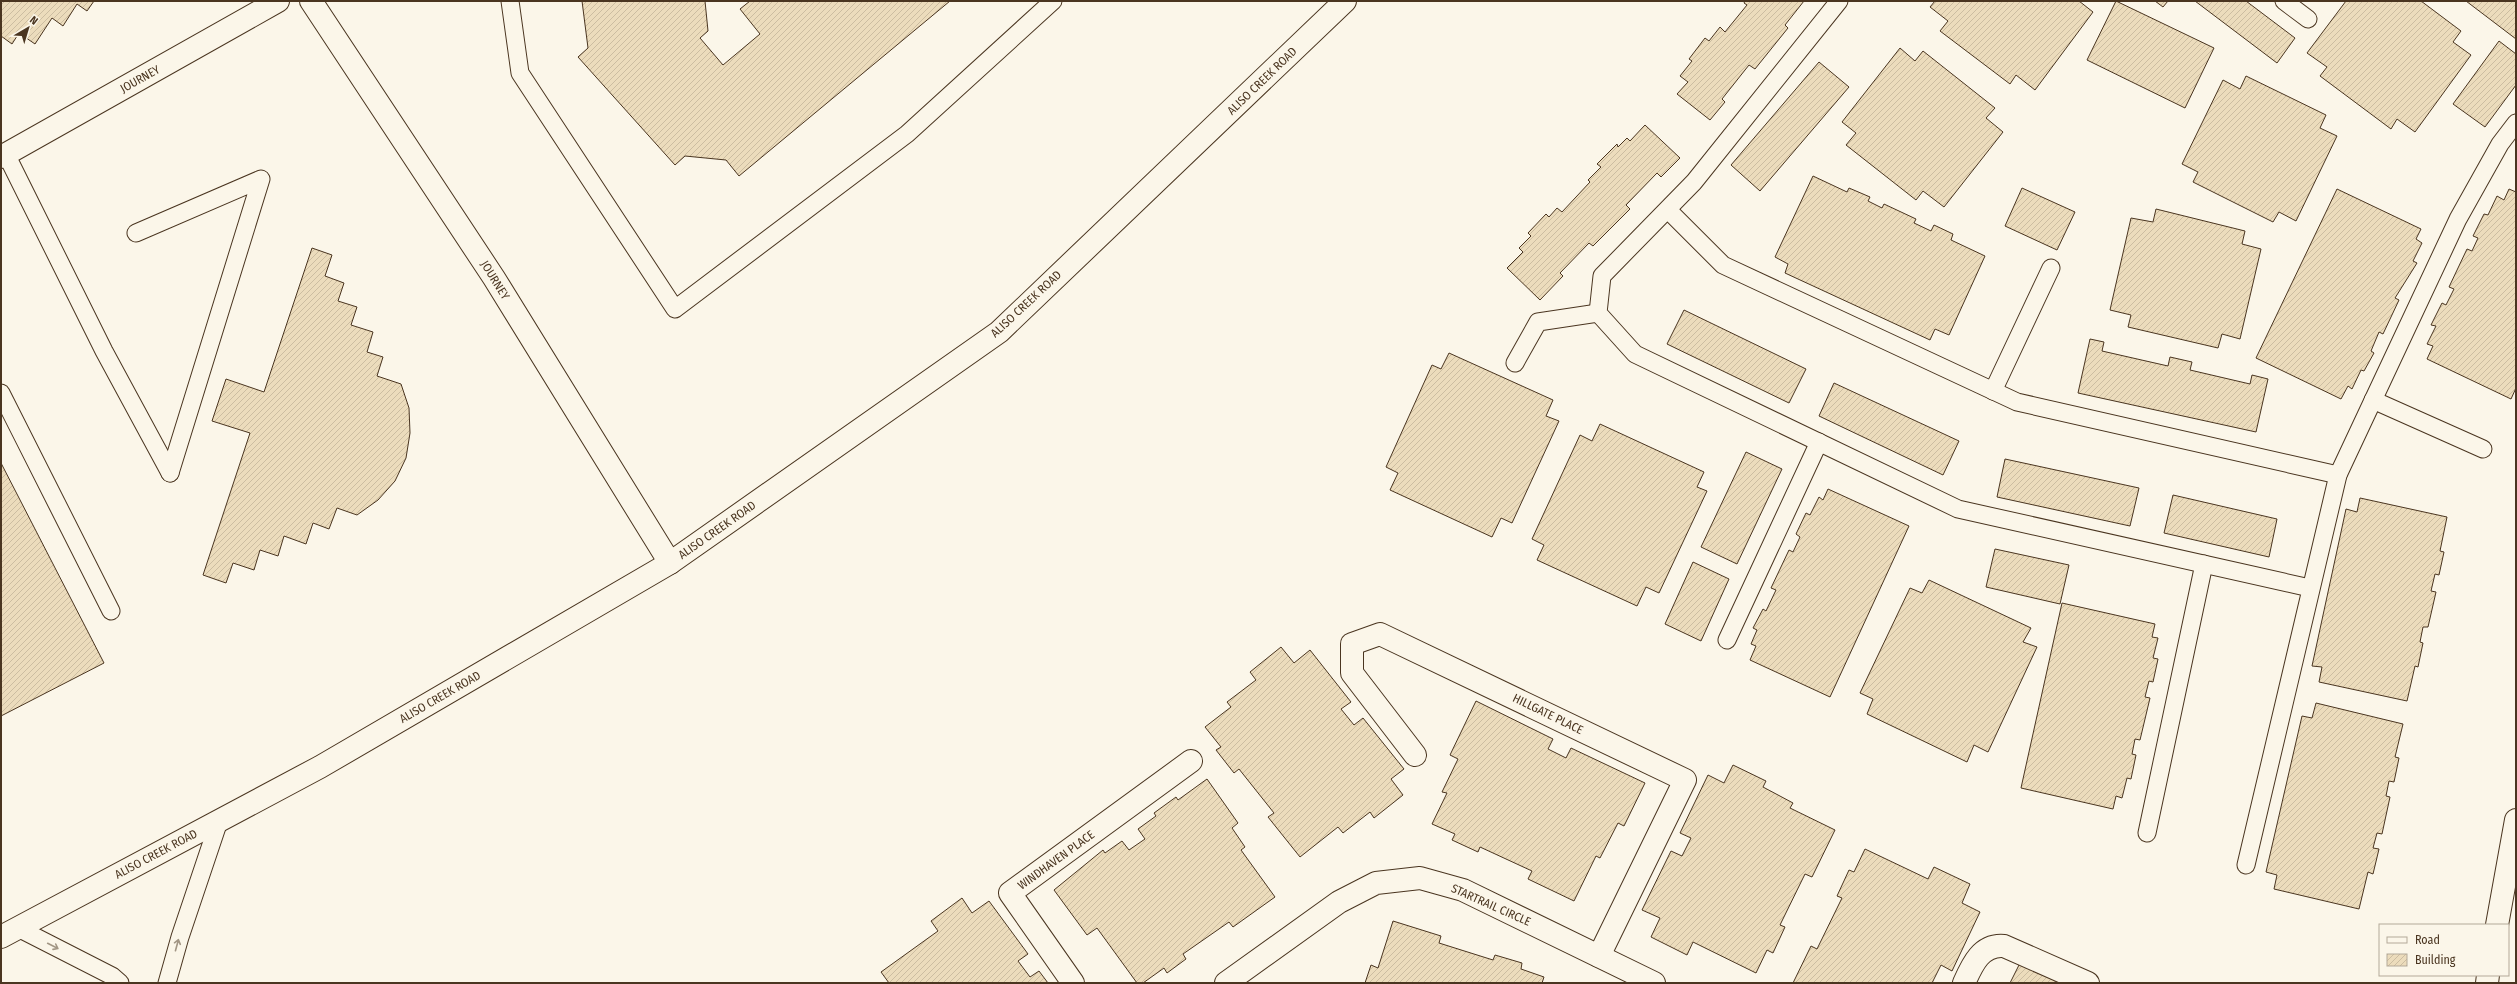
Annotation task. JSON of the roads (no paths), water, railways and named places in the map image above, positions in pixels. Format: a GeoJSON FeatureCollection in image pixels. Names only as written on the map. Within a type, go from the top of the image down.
{"type":"FeatureCollection","features":[{"type":"Feature","properties":{"kind":"street","name":"JOURNEY"},"geometry":{"type":"LineString","coordinates":[[4,156],[278,1]]}},
{"type":"Feature","properties":{"kind":"street","name":"JOURNEY"},"geometry":{"type":"LineString","coordinates":[[311,1],[494,278],[670,563]]}},
{"type":"Feature","properties":{"kind":"street","name":"ALISO CREEK ROAD"},"geometry":{"type":"LineString","coordinates":[[10,932],[320,767],[670,563],[999,332],[1345,1]]}},
{"type":"Feature","properties":{"kind":"street","name":"HILLGATE PLACE"},"geometry":{"type":"LineString","coordinates":[[1415,755],[1352,673],[1352,644],[1380,634],[1685,780],[1599,956]]}},
{"type":"Feature","properties":{"kind":"street","name":"WINDHAVEN PLACE"},"geometry":{"type":"LineString","coordinates":[[1072,983],[1010,894],[1191,761]]}},
{"type":"Feature","properties":{"kind":"street"},"geometry":{"type":"LineString","coordinates":[[2497,924],[2516,820]]}},
{"type":"Feature","properties":{"kind":"street","name":"STARTRAIL CIRCLE"},"geometry":{"type":"LineString","coordinates":[[1226,983],[1339,902],[1376,883],[1420,878],[1462,890],[1654,983]]}},
{"type":"Feature","properties":{"kind":"street"},"geometry":{"type":"LineString","coordinates":[[1964,983],[1978,957],[1986,949],[1995,945],[2004,946],[2088,983]]}},
{"type":"Feature","properties":{"kind":"lane"},"geometry":{"type":"LineString","coordinates":[[510,1],[520,73],[675,309],[907,134],[1053,1]]}},
{"type":"Feature","properties":{"kind":"lane"},"geometry":{"type":"LineString","coordinates":[[1839,1],[1694,182],[1602,276],[1598,313],[1635,354],[1958,509],[2310,588]]}},
{"type":"Feature","properties":{"kind":"lane"},"geometry":{"type":"LineString","coordinates":[[2284,1],[2308,20]]}},
{"type":"Feature","properties":{"kind":"lane"},"geometry":{"type":"LineString","coordinates":[[2246,865],[2310,588],[2338,475],[2458,219],[2500,144],[2516,123]]}},
{"type":"Feature","properties":{"kind":"lane"},"geometry":{"type":"LineString","coordinates":[[4,156],[104,351],[170,472],[261,179],[136,233]]}},
{"type":"Feature","properties":{"kind":"lane"},"geometry":{"type":"LineString","coordinates":[[1668,210],[1724,265],[2017,402],[2338,475]]}},
{"type":"Feature","properties":{"kind":"lane"},"geometry":{"type":"LineString","coordinates":[[1993,391],[2051,268]]}},
{"type":"Feature","properties":{"kind":"lane"},"geometry":{"type":"LineString","coordinates":[[1515,363],[1538,322],[1598,313]]}},
{"type":"Feature","properties":{"kind":"lane"},"geometry":{"type":"LineString","coordinates":[[1,392],[6,413],[110,610]]}},
{"type":"Feature","properties":{"kind":"lane"},"geometry":{"type":"LineString","coordinates":[[2373,400],[2483,449]]}},
{"type":"Feature","properties":{"kind":"lane"},"geometry":{"type":"LineString","coordinates":[[1727,640],[1819,442]]}},
{"type":"Feature","properties":{"kind":"lane"},"geometry":{"type":"LineString","coordinates":[[2147,833],[2204,564]]}},
{"type":"Feature","properties":{"kind":"lane"},"geometry":{"type":"LineString","coordinates":[[167,983],[180,937],[219,821]]}},
{"type":"Feature","properties":{"kind":"lane"},"geometry":{"type":"LineString","coordinates":[[10,932],[112,976],[120,983]]}}]}
